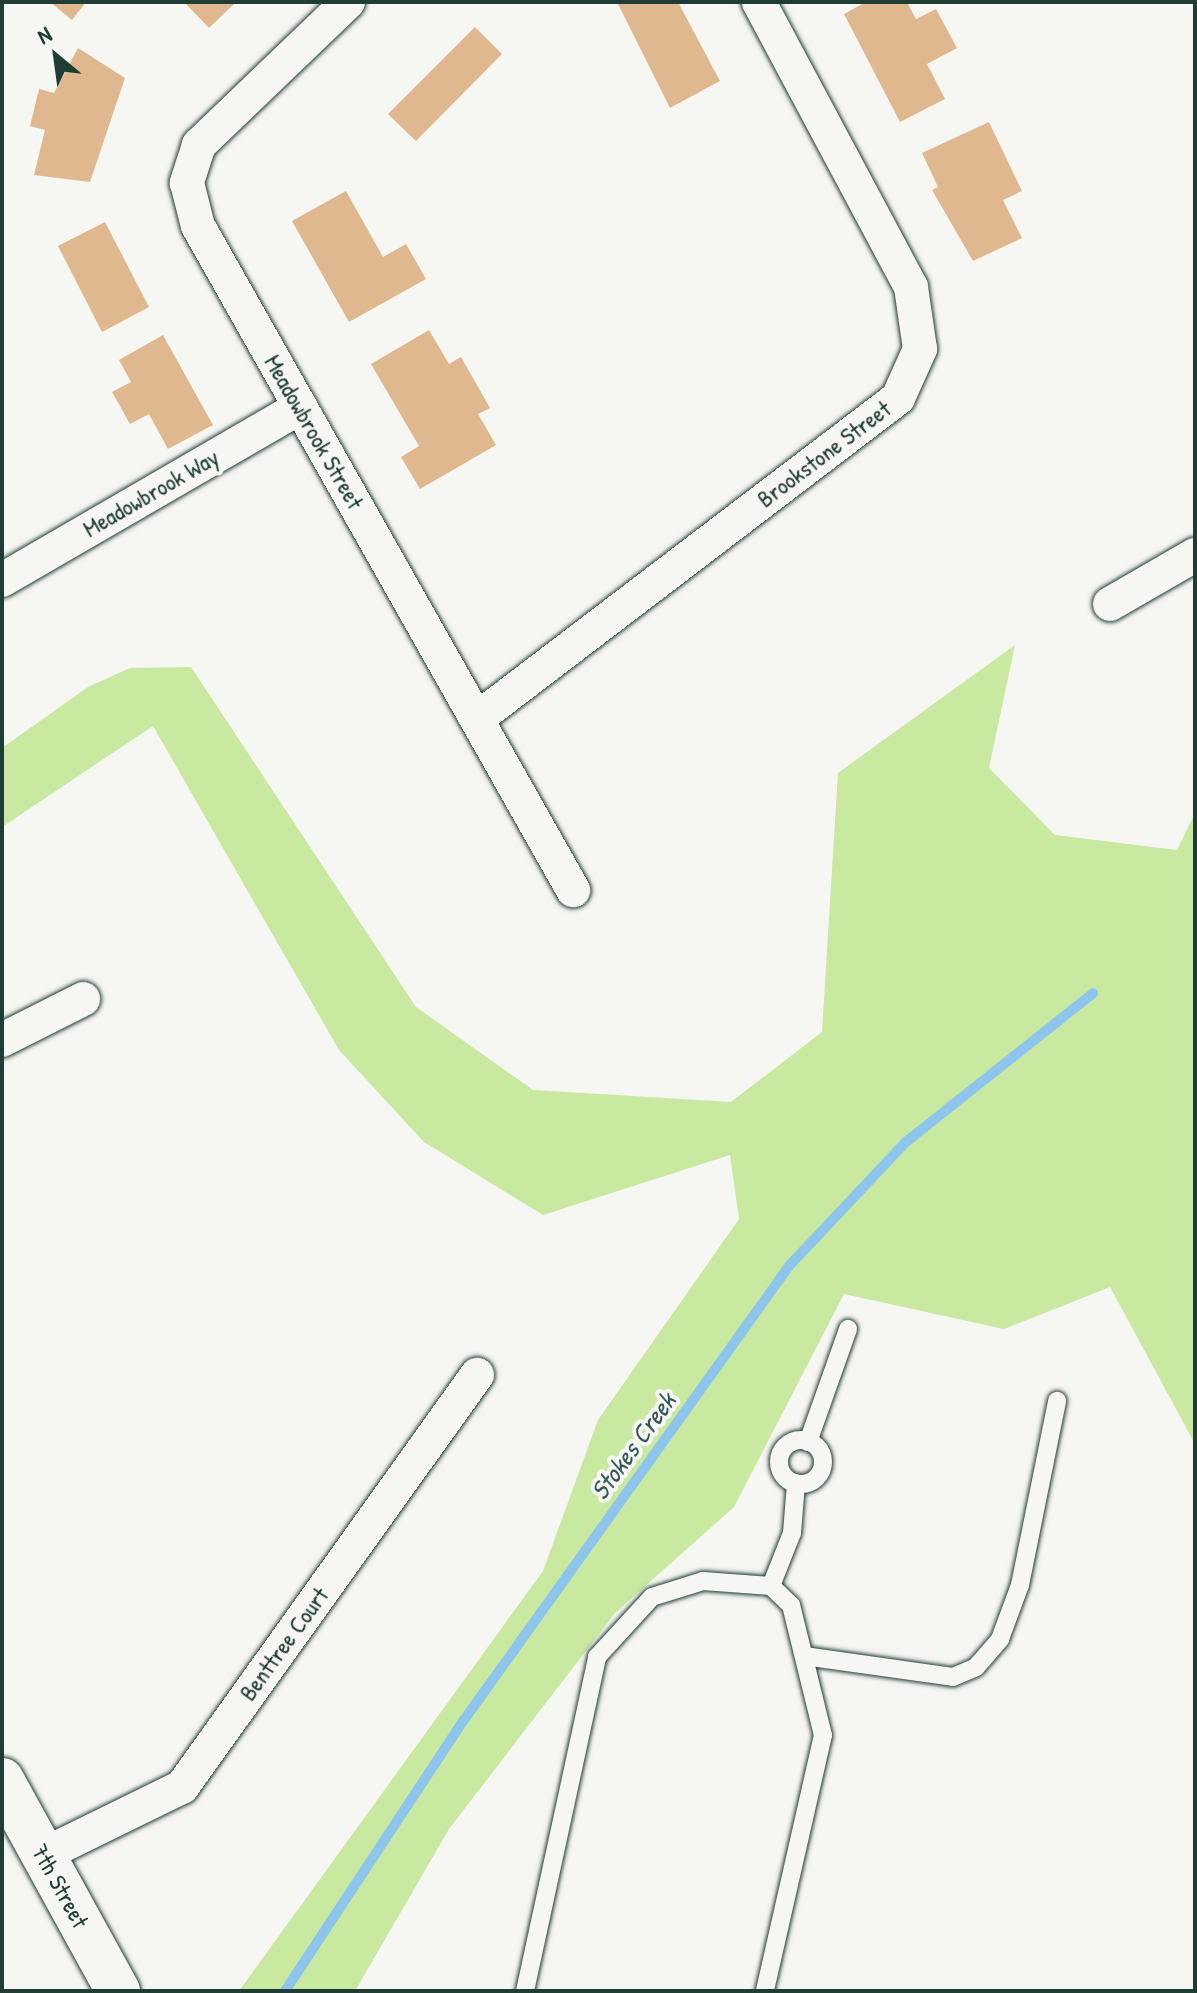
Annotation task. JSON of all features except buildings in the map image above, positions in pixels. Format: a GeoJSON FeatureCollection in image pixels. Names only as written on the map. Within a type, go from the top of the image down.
{"type":"FeatureCollection","features":[{"type":"Feature","properties":{"kind":"street","name":"Meadowbrook Street"},"geometry":{"type":"LineString","coordinates":[[348,2],[199,145],[187,183],[198,226],[573,890]]}},
{"type":"Feature","properties":{"kind":"street","name":"Brookstone Street"},"geometry":{"type":"LineString","coordinates":[[478,718],[898,398],[920,349],[911,287],[759,2]]}},
{"type":"Feature","properties":{"kind":"street","name":"Meadowbrook Way"},"geometry":{"type":"LineString","coordinates":[[2,580],[300,407]]}},
{"type":"Feature","properties":{"kind":"street"},"geometry":{"type":"LineString","coordinates":[[1110,604],[1195,555]]}},
{"type":"Feature","properties":{"kind":"street"},"geometry":{"type":"LineString","coordinates":[[2,1040],[83,999]]}},
{"type":"Feature","properties":{"kind":"street","name":"Benttree Court"},"geometry":{"type":"LineString","coordinates":[[43,1855],[182,1787],[477,1375]]}},
{"type":"Feature","properties":{"kind":"street","name":"7th Street"},"geometry":{"type":"LineString","coordinates":[[2,1780],[118,1991]]}},
{"type":"Feature","properties":{"kind":"lane"},"geometry":{"type":"LineString","coordinates":[[808,1442],[848,1329]]}},
{"type":"Feature","properties":{"kind":"lane"},"geometry":{"type":"LineString","coordinates":[[804,1656],[953,1677],[976,1667],[1000,1639],[1020,1585],[1057,1401]]}},
{"type":"Feature","properties":{"kind":"lane"},"geometry":{"type":"LineString","coordinates":[[808,1442],[819,1451],[820,1471],[796,1483],[782,1473],[780,1456],[790,1443],[808,1442]]}},
{"type":"Feature","properties":{"kind":"lane"},"geometry":{"type":"LineString","coordinates":[[771,1586],[792,1533],[796,1483]]}},
{"type":"Feature","properties":{"kind":"lane"},"geometry":{"type":"LineString","coordinates":[[525,1991],[597,1657],[652,1597],[703,1581],[771,1586],[791,1605],[823,1735],[765,1991]]}},
{"type":"Feature","properties":{"kind":"green space"},"geometry":{"type":"Polygon","coordinates":[[[1015,645],[989,768],[1055,835],[1177,850],[1195,813],[1195,1444],[1110,1287],[1004,1329],[844,1294],[734,1507],[615,1613],[449,1829],[355,1991],[239,1991],[543,1571],[598,1420],[739,1219],[730,1155],[543,1215],[424,1142],[339,1050],[153,726],[2,827],[2,748],[88,687],[130,668],[191,667],[416,1007],[533,1090],[731,1102],[822,1032],[838,773],[1015,645]]]}},
{"type":"Feature","properties":{"kind":"waterway","name":"Stokes Creek"},"geometry":{"type":"LineString","coordinates":[[285,1991],[464,1720],[789,1266],[906,1142],[1093,993]]}}]}
